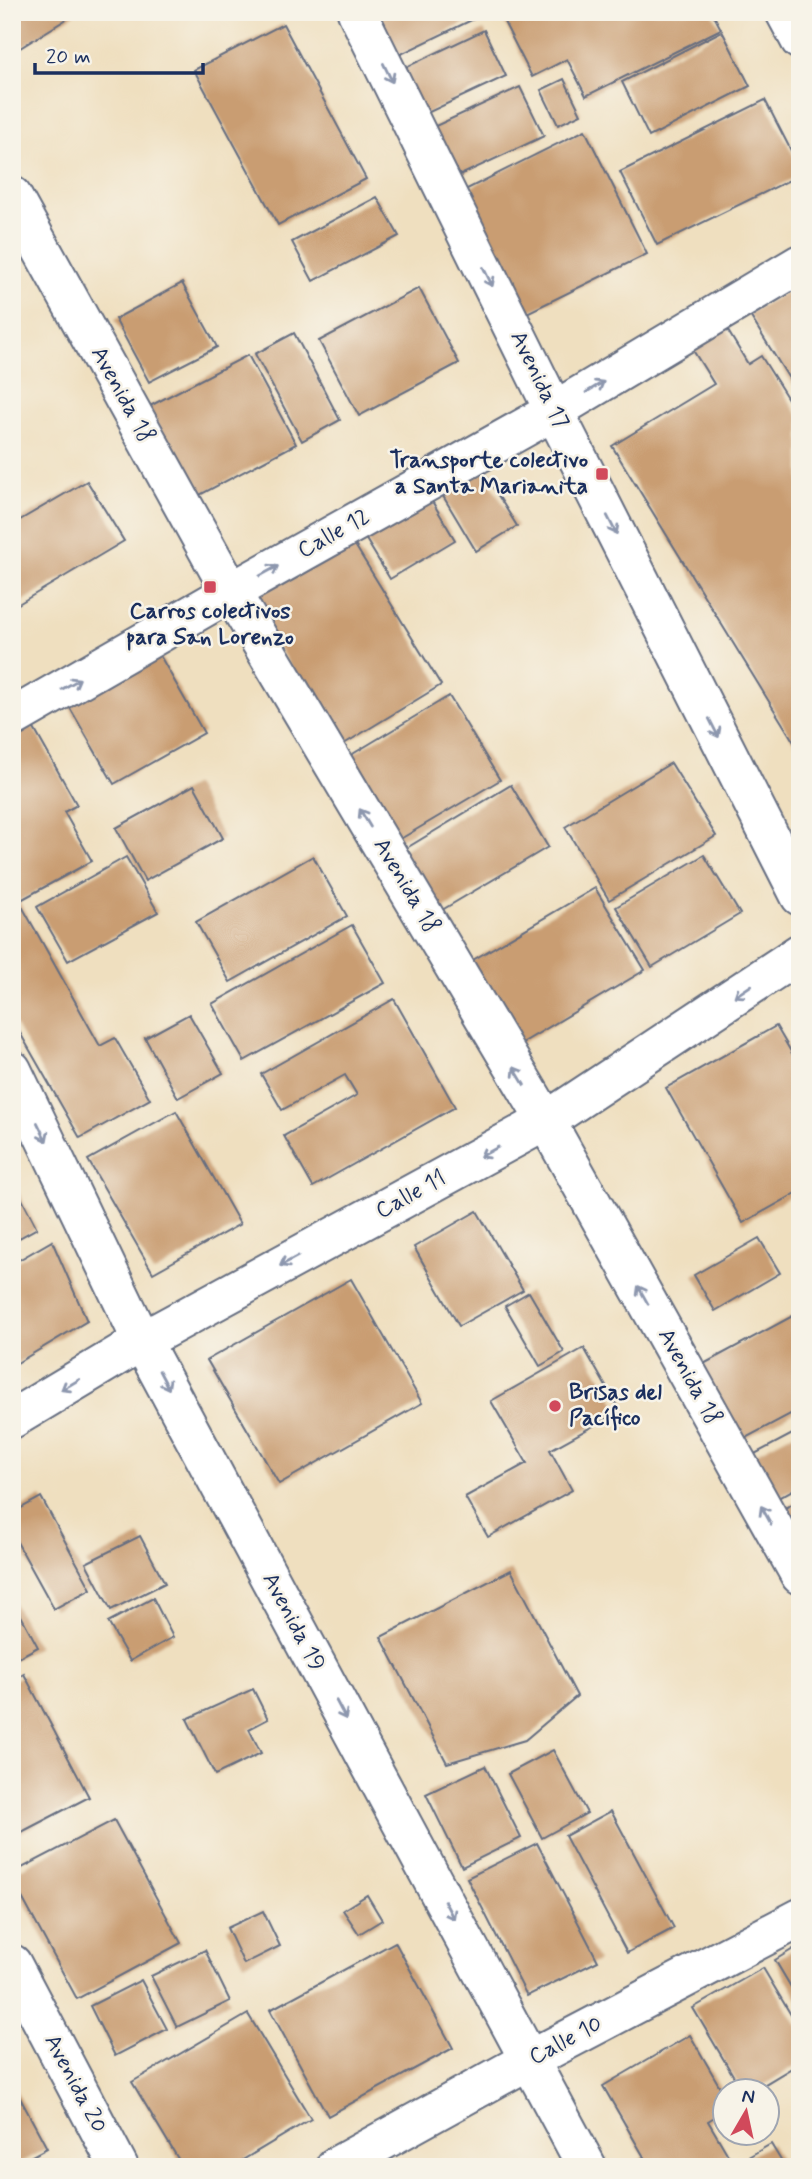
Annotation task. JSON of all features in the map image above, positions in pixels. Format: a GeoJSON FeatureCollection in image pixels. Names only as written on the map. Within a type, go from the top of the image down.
{"type":"FeatureCollection","features":[{"type":"Feature","properties":{"kind":"street","name":"Avenida 17"},"geometry":{"type":"LineString","coordinates":[[357,12],[554,411],[800,896]]}},
{"type":"Feature","properties":{"kind":"street"},"geometry":{"type":"LineString","coordinates":[[785,12],[800,40]]}},
{"type":"Feature","properties":{"kind":"street","name":"Avenida 18"},"geometry":{"type":"LineString","coordinates":[[12,196],[231,592],[546,1121],[800,1575]]}},
{"type":"Feature","properties":{"kind":"street","name":"Calle 12"},"geometry":{"type":"LineString","coordinates":[[12,718],[554,411],[800,264]]}},
{"type":"Feature","properties":{"kind":"street","name":"Calle 11"},"geometry":{"type":"LineString","coordinates":[[12,1419],[142,1341],[546,1121],[800,953]]}},
{"type":"Feature","properties":{"kind":"street","name":"Avenida 19"},"geometry":{"type":"LineString","coordinates":[[12,1070],[142,1341],[587,2167]]}},
{"type":"Feature","properties":{"kind":"street","name":"Calle 10"},"geometry":{"type":"LineString","coordinates":[[335,2167],[529,2060],[800,1918]]}},
{"type":"Feature","properties":{"kind":"street","name":"Avenida 20"},"geometry":{"type":"LineString","coordinates":[[12,1964],[119,2167]]}},
{"type":"Feature","properties":{"kind":"building"},"geometry":{"type":"Polygon","coordinates":[[[12,12],[78,12],[12,53],[12,12]]]}},
{"type":"Feature","properties":{"kind":"building"},"geometry":{"type":"Polygon","coordinates":[[[373,12],[478,12],[480,16],[395,57],[373,12]]]}},
{"type":"Feature","properties":{"kind":"building"},"geometry":{"type":"Polygon","coordinates":[[[499,12],[712,12],[721,29],[586,96],[567,59],[532,77],[499,12]]]}},
{"type":"Feature","properties":{"kind":"building"},"geometry":{"type":"Polygon","coordinates":[[[283,24],[366,179],[278,225],[194,70],[283,24]]]}},
{"type":"Feature","properties":{"kind":"building"},"geometry":{"type":"Polygon","coordinates":[[[484,30],[506,76],[423,115],[400,70],[484,30]]]}},
{"type":"Feature","properties":{"kind":"building"},"geometry":{"type":"Polygon","coordinates":[[[722,31],[750,86],[649,137],[622,82],[722,31]]]}},
{"type":"Feature","properties":{"kind":"building"},"geometry":{"type":"Polygon","coordinates":[[[564,79],[581,114],[558,125],[541,90],[564,79]]]}},
{"type":"Feature","properties":{"kind":"building"},"geometry":{"type":"Polygon","coordinates":[[[520,87],[544,136],[452,179],[429,129],[520,87]]]}},
{"type":"Feature","properties":{"kind":"building"},"geometry":{"type":"Polygon","coordinates":[[[765,100],[800,168],[800,175],[657,245],[620,172],[765,100]]]}},
{"type":"Feature","properties":{"kind":"building"},"geometry":{"type":"Polygon","coordinates":[[[585,130],[647,254],[523,315],[461,192],[585,130]]]}},
{"type":"Feature","properties":{"kind":"building"},"geometry":{"type":"Polygon","coordinates":[[[377,197],[399,236],[313,281],[292,242],[377,197]]]}},
{"type":"Feature","properties":{"kind":"building"},"geometry":{"type":"Polygon","coordinates":[[[182,283],[217,347],[149,382],[115,319],[182,283]]]}},
{"type":"Feature","properties":{"kind":"building"},"geometry":{"type":"Polygon","coordinates":[[[800,284],[800,381],[793,385],[749,314],[800,284]]]}},
{"type":"Feature","properties":{"kind":"building"},"geometry":{"type":"Polygon","coordinates":[[[419,288],[459,363],[359,416],[319,341],[419,288]]]}},
{"type":"Feature","properties":{"kind":"building"},"geometry":{"type":"Polygon","coordinates":[[[725,326],[748,364],[761,356],[800,418],[800,752],[612,446],[714,384],[691,347],[725,326]]]}},
{"type":"Feature","properties":{"kind":"building"},"geometry":{"type":"Polygon","coordinates":[[[294,333],[340,420],[302,441],[255,354],[294,333]]]}},
{"type":"Feature","properties":{"kind":"building"},"geometry":{"type":"Polygon","coordinates":[[[248,355],[296,444],[196,497],[148,407],[248,355]]]}},
{"type":"Feature","properties":{"kind":"building"},"geometry":{"type":"Polygon","coordinates":[[[483,471],[517,526],[476,551],[443,496],[483,471]]]}},
{"type":"Feature","properties":{"kind":"building"},"geometry":{"type":"Polygon","coordinates":[[[87,481],[124,541],[15,606],[12,601],[12,507],[20,520],[87,481]]]}},
{"type":"Feature","properties":{"kind":"building"},"geometry":{"type":"Polygon","coordinates":[[[426,491],[455,540],[390,579],[361,531],[426,491]]]}},
{"type":"Feature","properties":{"kind":"building"},"geometry":{"type":"Polygon","coordinates":[[[350,537],[441,685],[339,747],[248,597],[350,537]]]}},
{"type":"Feature","properties":{"kind":"building"},"geometry":{"type":"Polygon","coordinates":[[[154,645],[204,733],[114,784],[63,696],[154,645]]]}},
{"type":"Feature","properties":{"kind":"building"},"geometry":{"type":"Polygon","coordinates":[[[449,696],[500,780],[397,841],[346,758],[449,696]]]}},
{"type":"Feature","properties":{"kind":"building"},"geometry":{"type":"Polygon","coordinates":[[[28,718],[77,805],[64,812],[92,861],[19,901],[100,1046],[115,1038],[150,1099],[80,1138],[12,1019],[12,727],[28,718]]]}},
{"type":"Feature","properties":{"kind":"building"},"geometry":{"type":"Polygon","coordinates":[[[671,763],[716,836],[609,900],[565,827],[671,763]]]}},
{"type":"Feature","properties":{"kind":"building"},"geometry":{"type":"Polygon","coordinates":[[[194,785],[223,838],[145,881],[116,828],[194,785]]]}},
{"type":"Feature","properties":{"kind":"building"},"geometry":{"type":"Polygon","coordinates":[[[511,785],[548,847],[437,913],[400,852],[511,785]]]}},
{"type":"Feature","properties":{"kind":"building"},"geometry":{"type":"Polygon","coordinates":[[[704,855],[740,914],[652,967],[616,907],[704,855]]]}},
{"type":"Feature","properties":{"kind":"building"},"geometry":{"type":"Polygon","coordinates":[[[313,856],[347,916],[230,982],[196,922],[313,856]]]}},
{"type":"Feature","properties":{"kind":"building"},"geometry":{"type":"Polygon","coordinates":[[[126,857],[158,912],[68,961],[37,907],[126,857]]]}},
{"type":"Feature","properties":{"kind":"building"},"geometry":{"type":"Polygon","coordinates":[[[595,888],[645,970],[512,1049],[461,967],[595,888]]]}},
{"type":"Feature","properties":{"kind":"building"},"geometry":{"type":"Polygon","coordinates":[[[352,925],[385,983],[244,1061],[212,1004],[352,925]]]}},
{"type":"Feature","properties":{"kind":"building"},"geometry":{"type":"Polygon","coordinates":[[[394,999],[455,1107],[313,1187],[284,1136],[357,1095],[345,1075],[282,1110],[261,1074],[394,999]]]}},
{"type":"Feature","properties":{"kind":"building"},"geometry":{"type":"Polygon","coordinates":[[[189,1014],[223,1073],[178,1098],[145,1038],[189,1014]]]}},
{"type":"Feature","properties":{"kind":"building"},"geometry":{"type":"Polygon","coordinates":[[[776,1026],[800,1067],[800,1191],[743,1223],[666,1088],[776,1026]]]}},
{"type":"Feature","properties":{"kind":"building"},"geometry":{"type":"Polygon","coordinates":[[[176,1111],[240,1224],[153,1273],[88,1160],[176,1111]]]}},
{"type":"Feature","properties":{"kind":"building"},"geometry":{"type":"Polygon","coordinates":[[[12,1180],[37,1228],[12,1242],[12,1180]]]}},
{"type":"Feature","properties":{"kind":"building"},"geometry":{"type":"Polygon","coordinates":[[[477,1211],[523,1290],[459,1326],[414,1247],[477,1211]]]}},
{"type":"Feature","properties":{"kind":"building"},"geometry":{"type":"Polygon","coordinates":[[[759,1238],[780,1273],[715,1311],[694,1275],[759,1238]]]}},
{"type":"Feature","properties":{"kind":"building"},"geometry":{"type":"Polygon","coordinates":[[[52,1241],[87,1321],[12,1366],[12,1264],[52,1241]]]}},
{"type":"Feature","properties":{"kind":"building"},"geometry":{"type":"Polygon","coordinates":[[[351,1279],[422,1403],[279,1484],[207,1360],[351,1279]]]}},
{"type":"Feature","properties":{"kind":"building"},"geometry":{"type":"Polygon","coordinates":[[[529,1292],[564,1352],[540,1366],[505,1306],[529,1292]]]}},
{"type":"Feature","properties":{"kind":"building"},"geometry":{"type":"Polygon","coordinates":[[[800,1312],[800,1409],[738,1442],[698,1367],[800,1312]]]}},
{"type":"Feature","properties":{"kind":"building","name":"Brisas del Pacífico"},"geometry":{"type":"Polygon","coordinates":[[[584,1348],[620,1411],[550,1450],[572,1490],[488,1537],[465,1497],[527,1463],[491,1401],[584,1348]]]}},
{"type":"Feature","properties":{"kind":"building"},"geometry":{"type":"Polygon","coordinates":[[[800,1430],[800,1486],[771,1502],[747,1458],[800,1430]]]}},
{"type":"Feature","properties":{"kind":"building"},"geometry":{"type":"Polygon","coordinates":[[[41,1497],[91,1589],[54,1609],[12,1533],[12,1513],[41,1497]]]}},
{"type":"Feature","properties":{"kind":"building"},"geometry":{"type":"Polygon","coordinates":[[[800,1500],[800,1543],[781,1510],[800,1500]]]}},
{"type":"Feature","properties":{"kind":"building"},"geometry":{"type":"Polygon","coordinates":[[[140,1536],[165,1583],[111,1610],[86,1563],[140,1536]]]}},
{"type":"Feature","properties":{"kind":"building"},"geometry":{"type":"Polygon","coordinates":[[[511,1570],[577,1696],[525,1740],[447,1763],[381,1637],[511,1570]]]}},
{"type":"Feature","properties":{"kind":"building"},"geometry":{"type":"Polygon","coordinates":[[[153,1598],[173,1637],[130,1661],[108,1622],[153,1598]]]}},
{"type":"Feature","properties":{"kind":"building"},"geometry":{"type":"Polygon","coordinates":[[[12,1599],[38,1647],[12,1661],[12,1599]]]}},
{"type":"Feature","properties":{"kind":"building"},"geometry":{"type":"Polygon","coordinates":[[[24,1674],[89,1797],[12,1837],[12,1681],[24,1674]]]}},
{"type":"Feature","properties":{"kind":"building"},"geometry":{"type":"Polygon","coordinates":[[[253,1689],[268,1719],[249,1729],[261,1753],[215,1775],[187,1719],[253,1689]]]}},
{"type":"Feature","properties":{"kind":"building"},"geometry":{"type":"Polygon","coordinates":[[[553,1750],[587,1813],[542,1838],[508,1774],[553,1750]]]}},
{"type":"Feature","properties":{"kind":"building"},"geometry":{"type":"Polygon","coordinates":[[[485,1766],[521,1838],[462,1867],[426,1794],[485,1766]]]}},
{"type":"Feature","properties":{"kind":"building"},"geometry":{"type":"Polygon","coordinates":[[[611,1811],[674,1928],[627,1953],[565,1836],[611,1811]]]}},
{"type":"Feature","properties":{"kind":"building"},"geometry":{"type":"Polygon","coordinates":[[[114,1820],[181,1943],[77,1999],[12,1879],[12,1873],[114,1820]]]}},
{"type":"Feature","properties":{"kind":"building"},"geometry":{"type":"Polygon","coordinates":[[[537,1843],[598,1961],[527,1996],[467,1878],[537,1843]]]}},
{"type":"Feature","properties":{"kind":"building"},"geometry":{"type":"Polygon","coordinates":[[[367,1895],[382,1920],[359,1934],[343,1910],[367,1895]]]}},
{"type":"Feature","properties":{"kind":"building"},"geometry":{"type":"Polygon","coordinates":[[[263,1911],[280,1946],[244,1964],[227,1928],[263,1911]]]}},
{"type":"Feature","properties":{"kind":"building"},"geometry":{"type":"Polygon","coordinates":[[[395,1942],[453,2048],[328,2116],[270,2010],[395,1942]]]}},
{"type":"Feature","properties":{"kind":"building"},"geometry":{"type":"Polygon","coordinates":[[[800,1945],[800,2002],[775,1960],[800,1945]]]}},
{"type":"Feature","properties":{"kind":"building"},"geometry":{"type":"Polygon","coordinates":[[[205,1950],[230,2001],[177,2027],[151,1976],[205,1950]]]}},
{"type":"Feature","properties":{"kind":"building"},"geometry":{"type":"Polygon","coordinates":[[[763,1968],[800,2030],[800,2063],[775,2078],[735,2078],[693,2008],[763,1968]]]}},
{"type":"Feature","properties":{"kind":"building"},"geometry":{"type":"Polygon","coordinates":[[[141,1980],[167,2029],[115,2056],[90,2006],[141,1980]]]}},
{"type":"Feature","properties":{"kind":"building"},"geometry":{"type":"Polygon","coordinates":[[[248,2014],[311,2119],[231,2167],[183,2167],[132,2082],[248,2014]]]}},
{"type":"Feature","properties":{"kind":"building"},"geometry":{"type":"Polygon","coordinates":[[[690,2035],[715,2078],[710,2078],[710,2148],[724,2148],[735,2167],[628,2167],[644,2157],[603,2086],[690,2035]]]}},
{"type":"Feature","properties":{"kind":"building"},"geometry":{"type":"Polygon","coordinates":[[[12,2083],[47,2148],[12,2167],[12,2083]]]}},
{"type":"Feature","properties":{"kind":"building"},"geometry":{"type":"Polygon","coordinates":[[[764,2148],[773,2148],[785,2167],[747,2167],[743,2160],[764,2148]]]}},
{"type":"Feature","properties":{"kind":"place","name":"Transporte colectivo a Santa Marianita"},"geometry":{"type":"Point","coordinates":[602,474]}},
{"type":"Feature","properties":{"kind":"place","name":"Carros colectivos para San Lorenzo"},"geometry":{"type":"Point","coordinates":[210,587]}},
{"type":"Feature","properties":{"kind":"place","name":"Brisas del Pacífico"},"geometry":{"type":"Point","coordinates":[555,1406]}}]}
